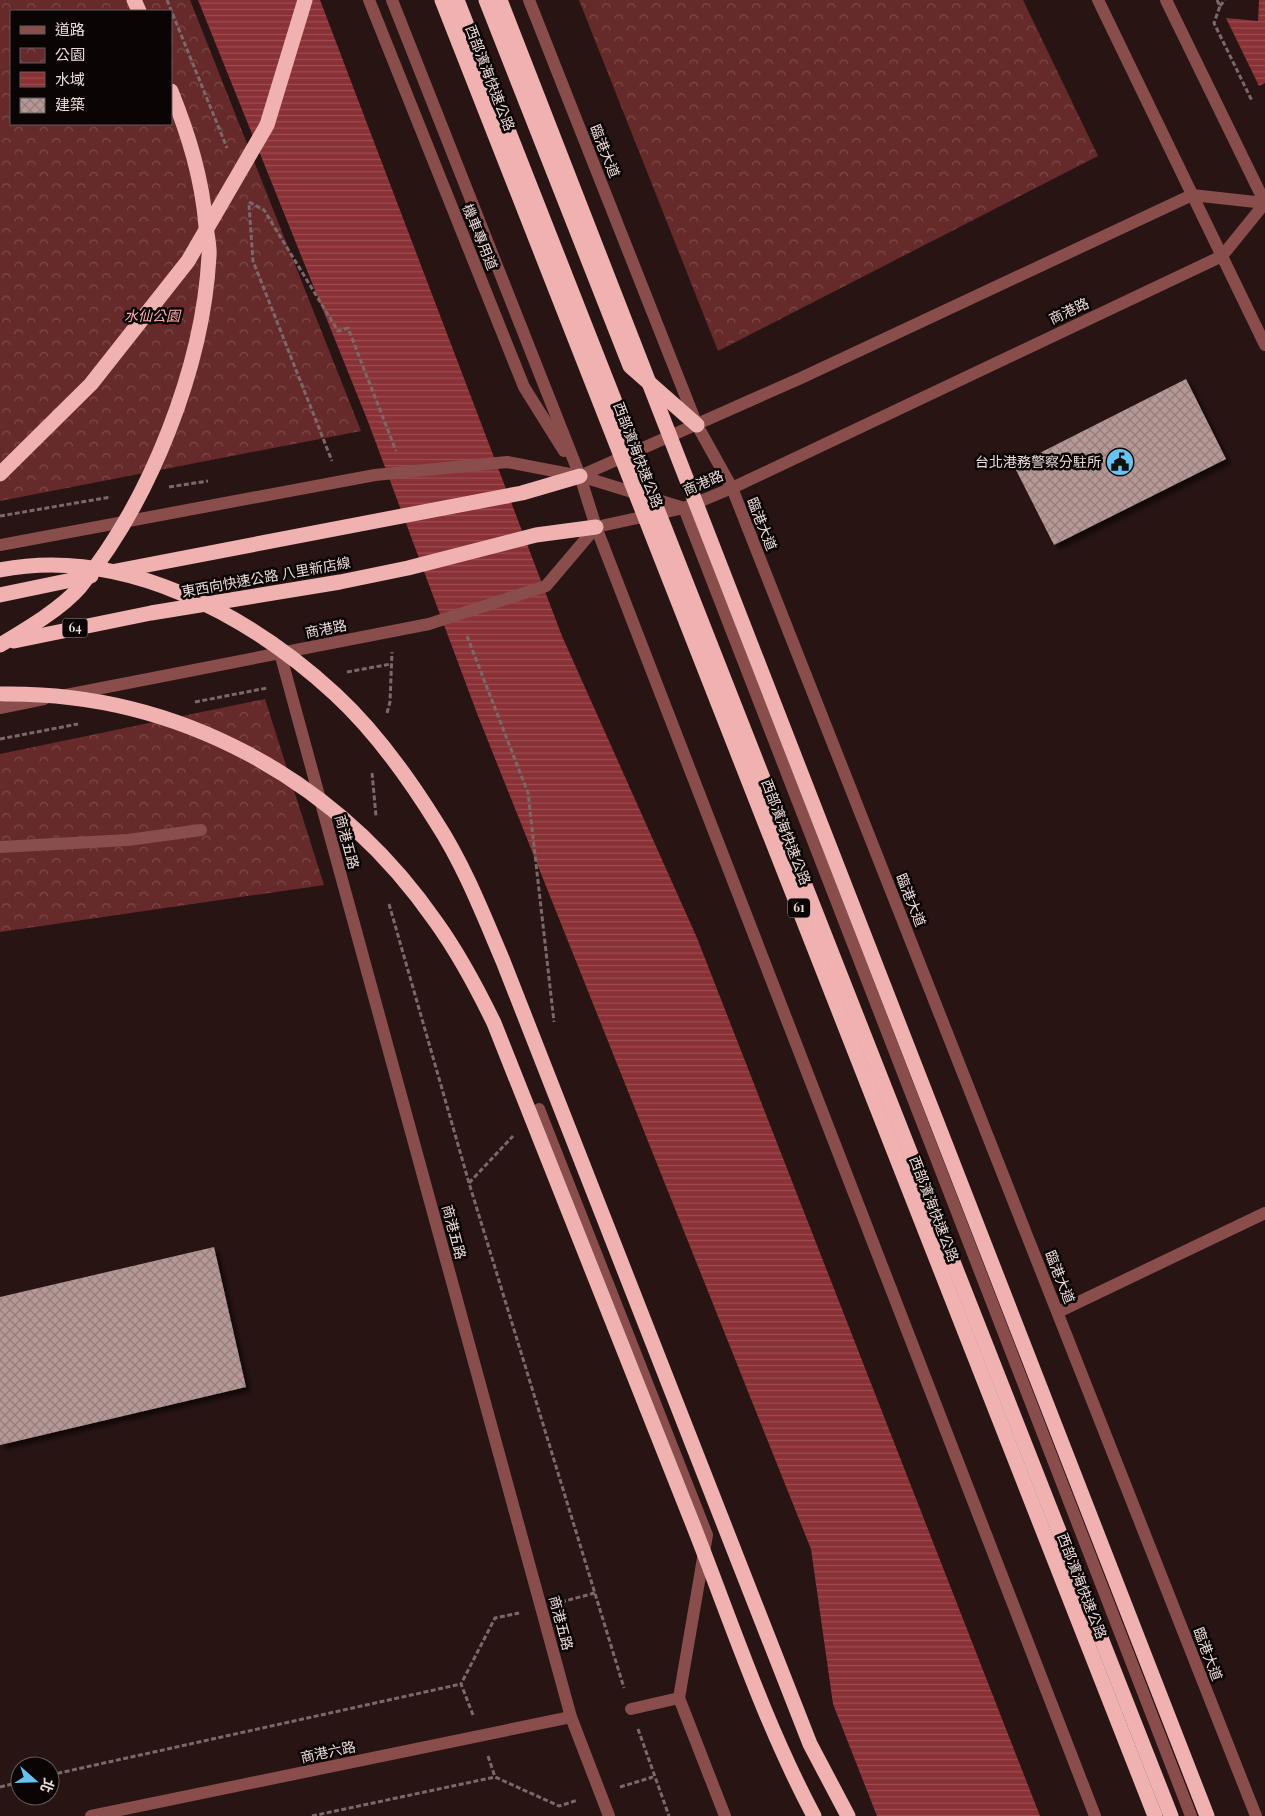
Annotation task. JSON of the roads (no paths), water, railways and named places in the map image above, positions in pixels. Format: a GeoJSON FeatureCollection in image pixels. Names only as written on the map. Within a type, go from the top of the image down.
{"type":"FeatureCollection","features":[{"type":"Feature","properties":{"kind":"highway"},"geometry":{"type":"LineString","coordinates":[[0,474],[91,384],[188,262],[267,125],[306,0]]}},
{"type":"Feature","properties":{"kind":"highway","name":"西部濱海快速公路"},"geometry":{"type":"LineString","coordinates":[[442,0],[1155,1816]]}},
{"type":"Feature","properties":{"kind":"highway"},"geometry":{"type":"LineString","coordinates":[[458,0],[1171,1816]]}},
{"type":"Feature","properties":{"kind":"highway"},"geometry":{"type":"LineString","coordinates":[[486,0],[630,366],[697,425]]}},
{"type":"Feature","properties":{"kind":"highway"},"geometry":{"type":"LineString","coordinates":[[500,0],[1207,1816]]}},
{"type":"Feature","properties":{"kind":"highway"},"geometry":{"type":"LineString","coordinates":[[0,644],[37,622],[79,588],[115,536],[154,467],[181,401],[199,328],[209,256],[203,192],[190,138],[172,93]]}},
{"type":"Feature","properties":{"kind":"highway"},"geometry":{"type":"LineString","coordinates":[[0,595],[390,517],[522,493],[580,476]]}},
{"type":"Feature","properties":{"kind":"highway","name":"東西向快速公路 八里新店線"},"geometry":{"type":"LineString","coordinates":[[0,644],[151,613],[340,582],[408,568],[536,535],[596,527]]}},
{"type":"Feature","properties":{"kind":"highway"},"geometry":{"type":"LineString","coordinates":[[0,570],[51,564],[88,568],[136,578],[181,593],[225,614],[263,637],[335,694],[362,722],[437,822],[470,886],[503,961],[810,1744],[848,1816]]}},
{"type":"Feature","properties":{"kind":"highway"},"geometry":{"type":"LineString","coordinates":[[0,694],[83,698],[160,716],[224,740],[281,772],[328,805],[366,839],[401,877],[436,921],[469,972],[494,1023],[700,1541],[755,1688],[796,1782],[814,1816]]}},
{"type":"Feature","properties":{"kind":"street","name":"機車專用道"},"geometry":{"type":"LineString","coordinates":[[369,0],[524,387],[580,476]]}},
{"type":"Feature","properties":{"kind":"street"},"geometry":{"type":"LineString","coordinates":[[392,0],[580,476],[596,527],[1095,1816]]}},
{"type":"Feature","properties":{"kind":"street","name":"臨港大道"},"geometry":{"type":"LineString","coordinates":[[529,0],[697,425],[732,488],[1256,1816]]}},
{"type":"Feature","properties":{"kind":"street"},"geometry":{"type":"LineString","coordinates":[[1098,0],[1265,345]]}},
{"type":"Feature","properties":{"kind":"street"},"geometry":{"type":"LineString","coordinates":[[1166,0],[1265,203]]}},
{"type":"Feature","properties":{"kind":"street"},"geometry":{"type":"LineString","coordinates":[[580,476],[697,425],[1192,195],[1265,203]]}},
{"type":"Feature","properties":{"kind":"street","name":"商港路"},"geometry":{"type":"LineString","coordinates":[[0,708],[429,624],[546,586],[596,527],[684,508],[732,488],[1222,256],[1265,203]]}},
{"type":"Feature","properties":{"kind":"street"},"geometry":{"type":"LineString","coordinates":[[0,545],[375,475],[507,462],[580,476],[684,508],[1191,1816]]}},
{"type":"Feature","properties":{"kind":"street","name":"商港五路"},"geometry":{"type":"LineString","coordinates":[[280,653],[571,1718],[608,1816]]}},
{"type":"Feature","properties":{"kind":"street"},"geometry":{"type":"LineString","coordinates":[[0,848],[128,840],[201,830]]}},
{"type":"Feature","properties":{"kind":"street"},"geometry":{"type":"LineString","coordinates":[[539,1109],[707,1535],[679,1698],[724,1816]]}},
{"type":"Feature","properties":{"kind":"street"},"geometry":{"type":"LineString","coordinates":[[1058,1312],[1265,1213]]}},
{"type":"Feature","properties":{"kind":"street"},"geometry":{"type":"LineString","coordinates":[[631,1709],[679,1698]]}},
{"type":"Feature","properties":{"kind":"street","name":"商港六路"},"geometry":{"type":"LineString","coordinates":[[91,1816],[571,1718]]}},
{"type":"Feature","properties":{"kind":"water"},"geometry":{"type":"Polygon","coordinates":[[[198,0],[320,0],[562,636],[697,938],[1040,1816],[877,1816],[833,1704],[811,1549],[478,716],[367,419],[198,0]]]}},
{"type":"Feature","properties":{"kind":"water"},"geometry":{"type":"Polygon","coordinates":[[[1259,0],[1265,0],[1265,83],[1259,86],[1226,18],[1258,21],[1259,0]]]}},
{"type":"Feature","properties":{"kind":"place","name":"台北港務警察分駐所"},"geometry":{"type":"Point","coordinates":[1120,462]}},
{"type":"Feature","properties":{"kind":"park label","name":"水仙公園"},"geometry":{"type":"Point","coordinates":[152,316]}}]}
